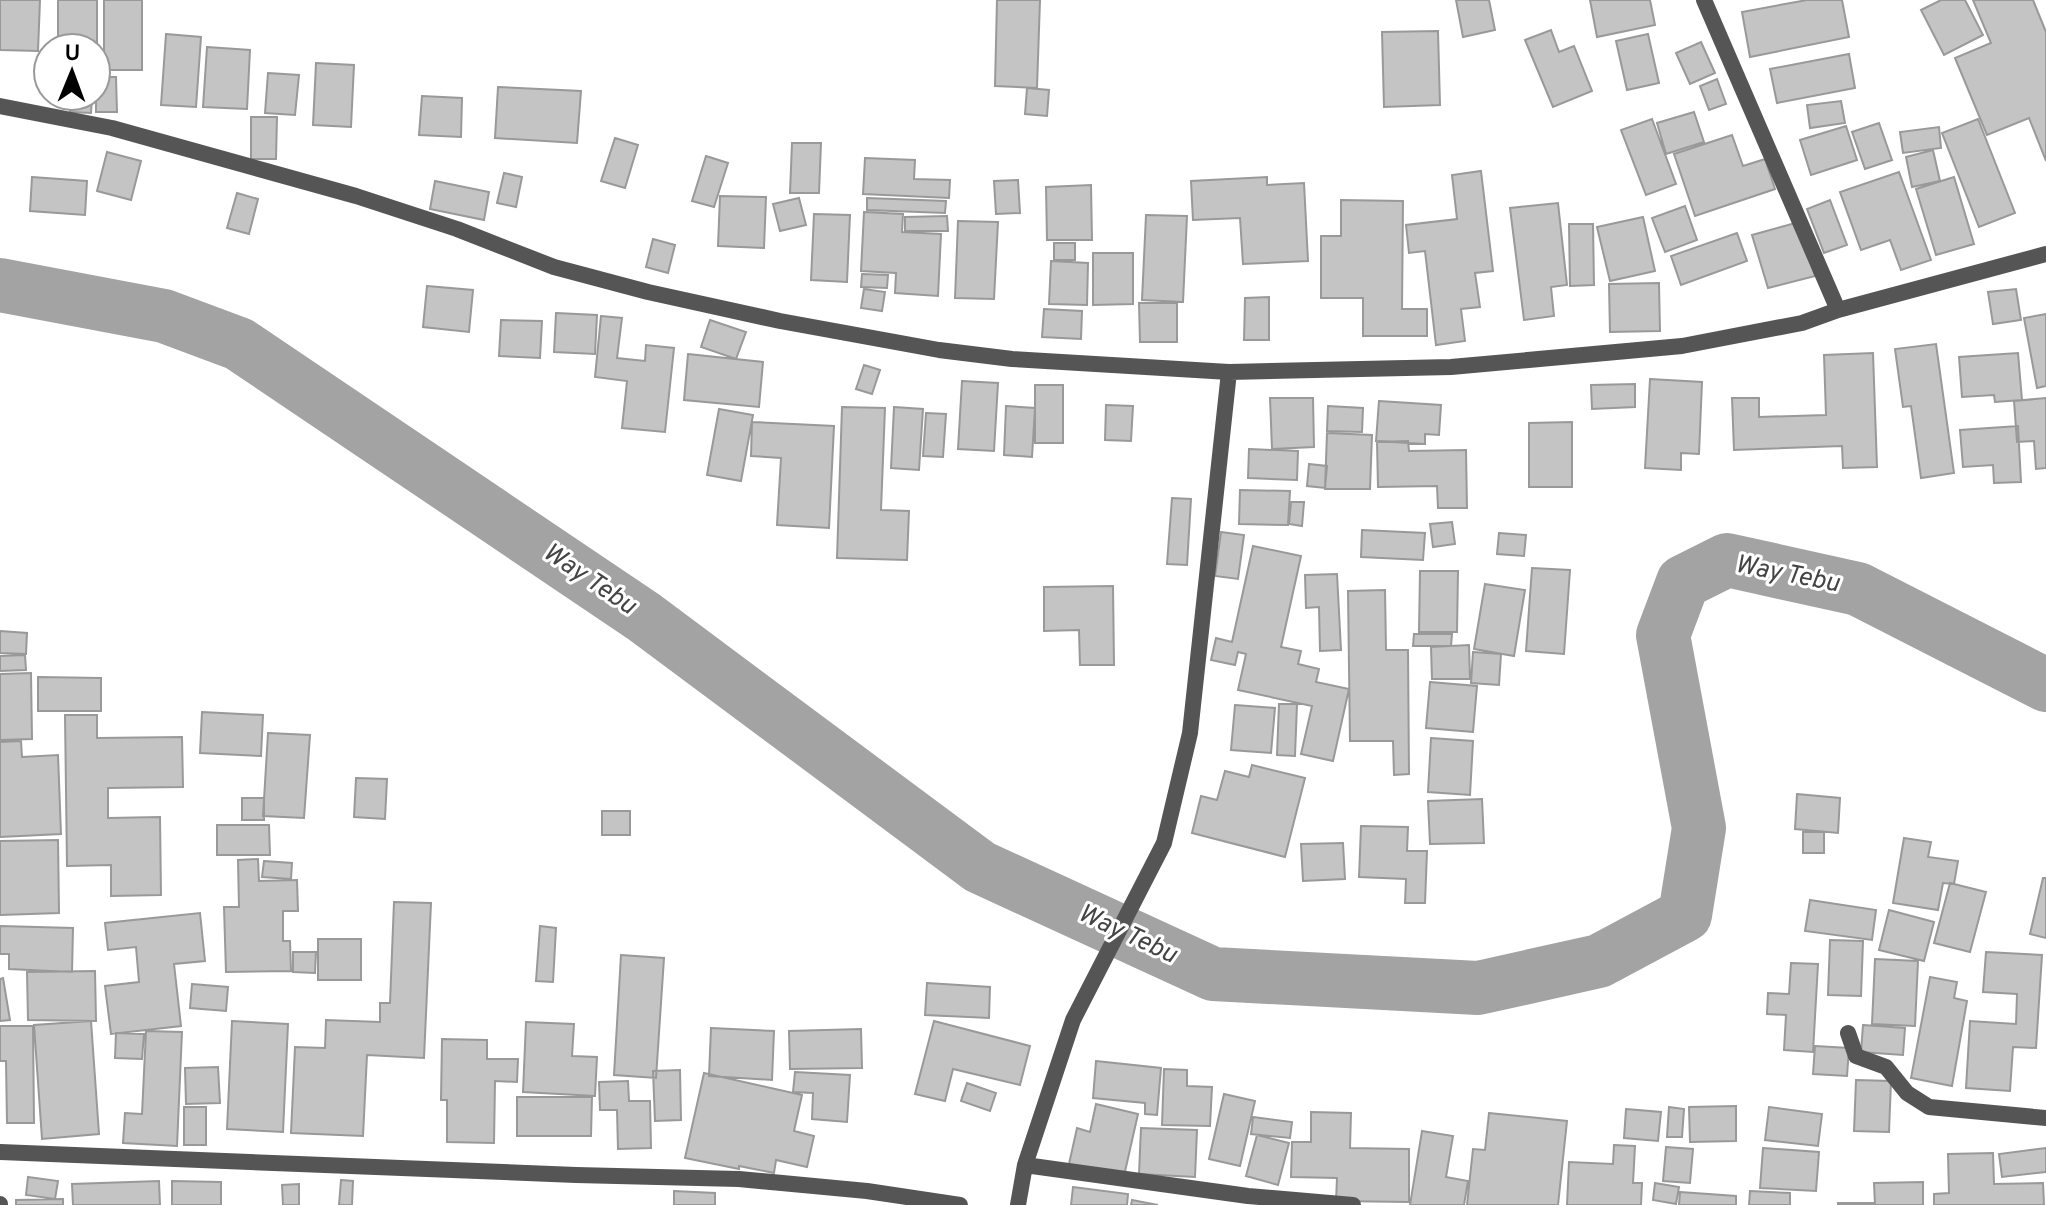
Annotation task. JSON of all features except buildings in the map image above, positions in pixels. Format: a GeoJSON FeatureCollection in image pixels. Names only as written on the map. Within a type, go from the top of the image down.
{"type":"FeatureCollection","features":[{"type":"Feature","properties":{"kind":"street"},"geometry":{"type":"LineString","coordinates":[[1704,0],[1838,310]]}},
{"type":"Feature","properties":{"kind":"street"},"geometry":{"type":"LineString","coordinates":[[0,106],[112,128],[356,196],[457,229],[554,267],[648,292],[780,321],[939,350],[1012,359],[1229,372],[1451,367],[1682,346],[1802,323],[1838,310],[2046,254]]}},
{"type":"Feature","properties":{"kind":"street"},"geometry":{"type":"LineString","coordinates":[[1018,1205],[1025,1165],[1073,1020],[1164,843],[1190,733],[1229,372]]}},
{"type":"Feature","properties":{"kind":"street"},"geometry":{"type":"LineString","coordinates":[[1848,1033],[1856,1056],[1886,1067],[1907,1093],[1929,1107],[2046,1118]]}},
{"type":"Feature","properties":{"kind":"street"},"geometry":{"type":"LineString","coordinates":[[0,1152],[739,1179],[867,1191],[960,1205]]}},
{"type":"Feature","properties":{"kind":"street"},"geometry":{"type":"LineString","coordinates":[[1025,1165],[1248,1196],[1353,1205]]}},
{"type":"Feature","properties":{"kind":"waterway","name":"Way Tebu"},"geometry":{"type":"LineString","coordinates":[[0,285],[164,316],[239,344],[644,617],[980,867],[1213,974],[1478,988],[1599,961],[1685,915],[1699,828],[1663,635],[1683,582],[1727,560],[1858,589],[2046,685]]}}]}
